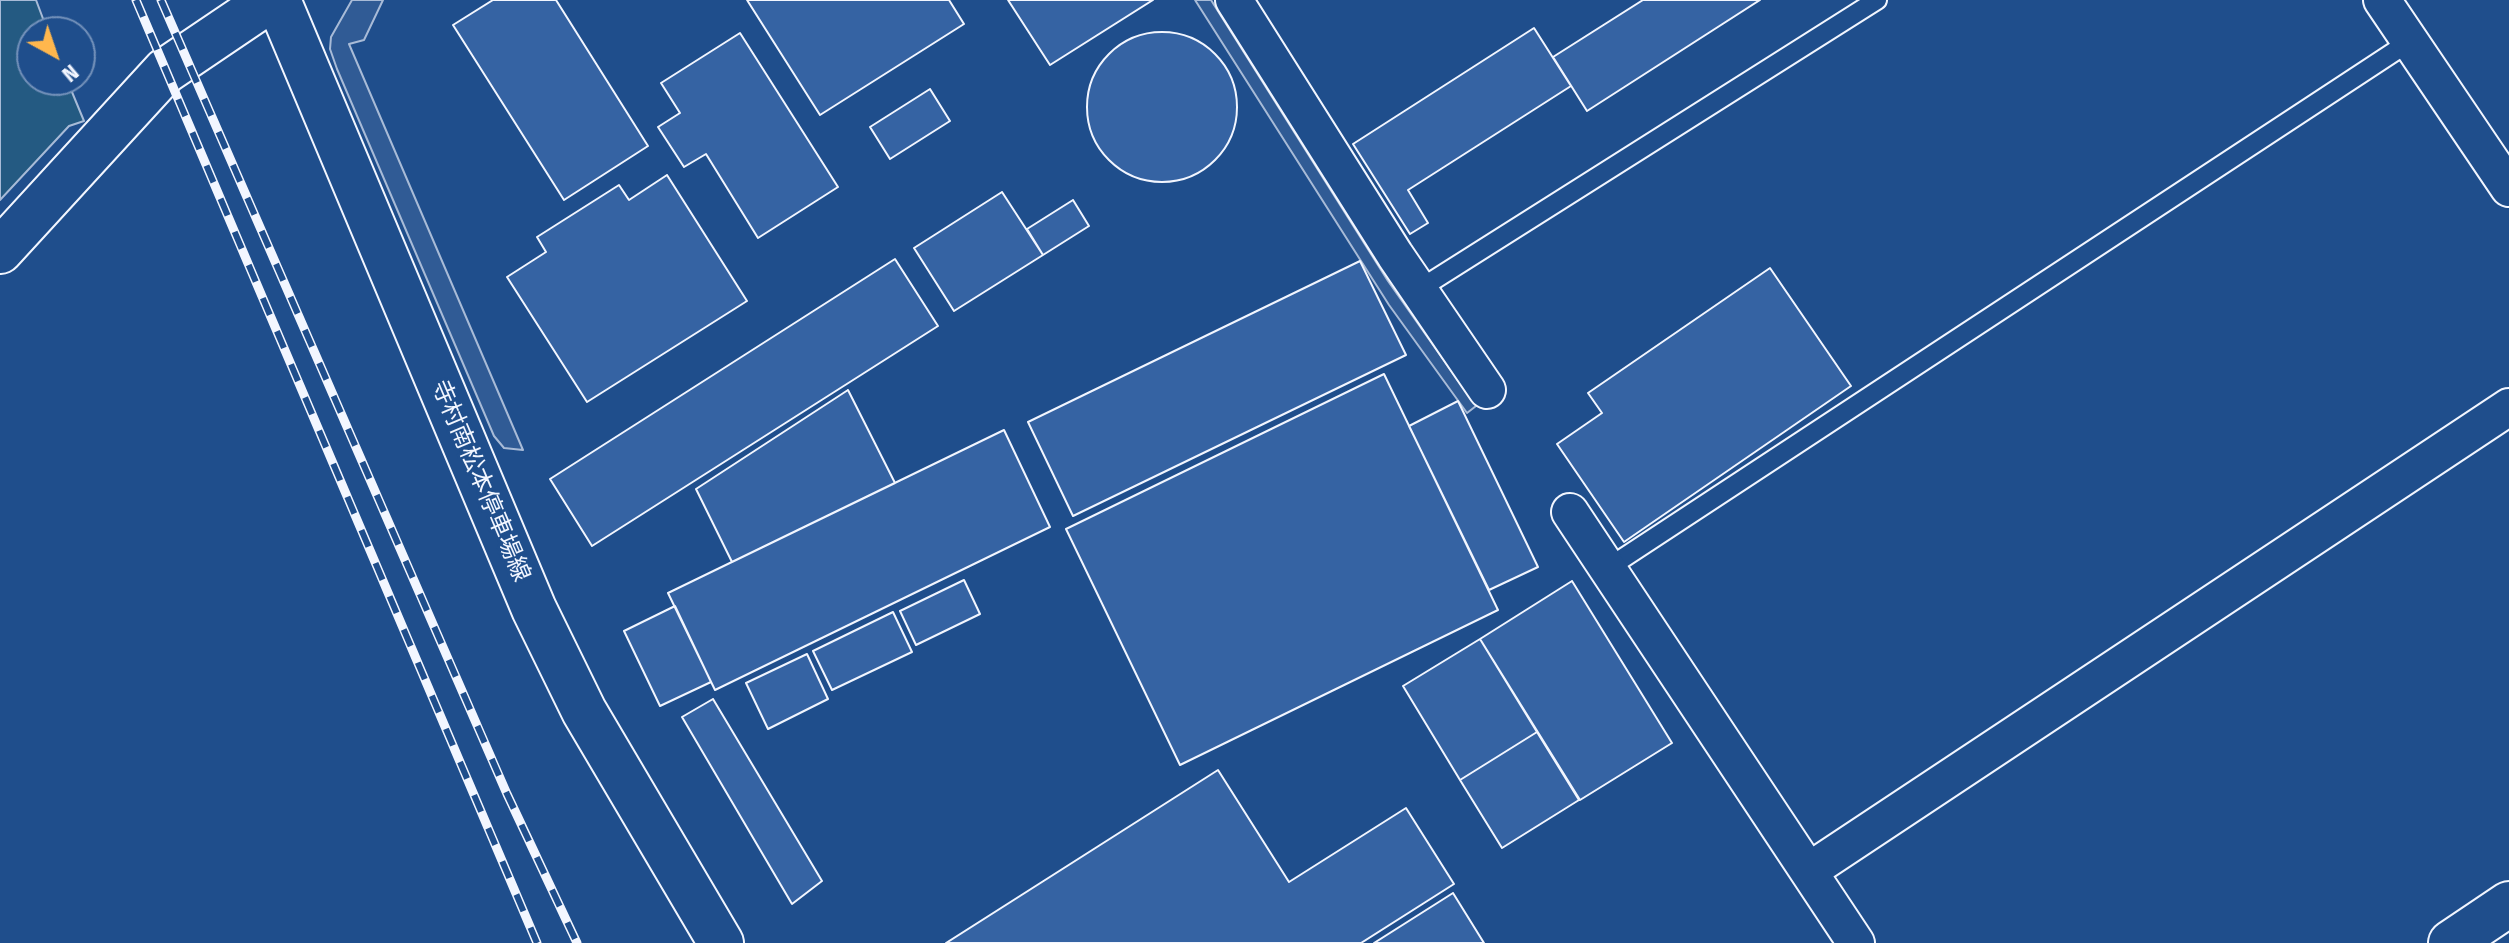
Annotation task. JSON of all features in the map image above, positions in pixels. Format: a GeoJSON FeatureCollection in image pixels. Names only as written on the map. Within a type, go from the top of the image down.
{"type":"FeatureCollection","features":[{"type":"Feature","properties":{"kind":"main road"},"geometry":{"type":"LineString","coordinates":[[0,251],[165,71],[270,0]]}},
{"type":"Feature","properties":{"kind":"main road","name":"寺村南松本停車場線"},"geometry":{"type":"LineString","coordinates":[[278,0],[534,609],[584,711],[721,943]]}},
{"type":"Feature","properties":{"kind":"main road"},"geometry":{"type":"LineString","coordinates":[[2451,943],[2509,904]]}},
{"type":"Feature","properties":{"kind":"street"},"geometry":{"type":"LineString","coordinates":[[1234,0],[1418,290],[1487,390]]}},
{"type":"Feature","properties":{"kind":"street"},"geometry":{"type":"LineString","coordinates":[[2382,0],[2509,188]]}},
{"type":"Feature","properties":{"kind":"street"},"geometry":{"type":"LineString","coordinates":[[1809,871],[2509,407]]}},
{"type":"Feature","properties":{"kind":"street"},"geometry":{"type":"LineString","coordinates":[[1570,512],[1856,943]]}},
{"type":"Feature","properties":{"kind":"lane"},"geometry":{"type":"LineString","coordinates":[[1418,290],[1877,0]]}},
{"type":"Feature","properties":{"kind":"lane"},"geometry":{"type":"LineString","coordinates":[[1608,568],[2409,42]]}},
{"type":"Feature","properties":{"kind":"shaded area"},"geometry":{"type":"Polygon","coordinates":[[[0,0],[36,0],[42,16],[16,16],[16,96],[74,96],[84,121],[69,126],[0,200],[0,0]]]}},
{"type":"Feature","properties":{"kind":"shaded area"},"geometry":{"type":"Polygon","coordinates":[[[352,0],[383,0],[364,40],[349,44],[523,450],[504,448],[494,436],[337,69],[330,49],[331,37],[352,0]]]}},
{"type":"Feature","properties":{"kind":"shaded area"},"geometry":{"type":"Polygon","coordinates":[[[1195,0],[1211,0],[1388,281],[1476,406],[1467,413],[1389,305],[1195,0]]]}},
{"type":"Feature","properties":{"kind":"building"},"geometry":{"type":"Polygon","coordinates":[[[493,0],[556,0],[648,146],[564,200],[453,25],[493,0]]]}},
{"type":"Feature","properties":{"kind":"building"},"geometry":{"type":"Polygon","coordinates":[[[747,0],[949,0],[964,24],[820,115],[747,0]]]}},
{"type":"Feature","properties":{"kind":"building"},"geometry":{"type":"Polygon","coordinates":[[[1008,0],[1153,0],[1050,65],[1008,0]]]}},
{"type":"Feature","properties":{"kind":"building"},"geometry":{"type":"Polygon","coordinates":[[[1643,0],[1760,0],[1587,111],[1553,57],[1643,0]]]}},
{"type":"Feature","properties":{"kind":"building"},"geometry":{"type":"Polygon","coordinates":[[[1534,28],[1571,86],[1408,190],[1428,223],[1410,234],[1353,144],[1534,28]]]}},
{"type":"Feature","properties":{"kind":"building"},"geometry":{"type":"Polygon","coordinates":[[[1162,32],[1191,38],[1215,54],[1231,78],[1237,107],[1231,136],[1215,160],[1191,176],[1162,182],[1133,176],[1109,160],[1093,136],[1087,107],[1093,78],[1109,54],[1133,38],[1162,32]]]}},
{"type":"Feature","properties":{"kind":"building"},"geometry":{"type":"Polygon","coordinates":[[[740,33],[838,187],[758,238],[706,154],[684,167],[658,127],[680,113],[661,83],[740,33]]]}},
{"type":"Feature","properties":{"kind":"building"},"geometry":{"type":"Polygon","coordinates":[[[930,89],[950,121],[890,159],[870,127],[930,89]]]}},
{"type":"Feature","properties":{"kind":"building"},"geometry":{"type":"Polygon","coordinates":[[[667,175],[747,301],[587,402],[507,277],[546,252],[537,237],[619,185],[629,200],[667,175]]]}},
{"type":"Feature","properties":{"kind":"building"},"geometry":{"type":"Polygon","coordinates":[[[1002,192],[1043,255],[954,311],[914,248],[1002,192]]]}},
{"type":"Feature","properties":{"kind":"building"},"geometry":{"type":"Polygon","coordinates":[[[1073,200],[1089,226],[1043,255],[1027,229],[1073,200]]]}},
{"type":"Feature","properties":{"kind":"building"},"geometry":{"type":"Polygon","coordinates":[[[895,259],[938,326],[592,546],[550,479],[895,259]]]}},
{"type":"Feature","properties":{"kind":"building"},"geometry":{"type":"Polygon","coordinates":[[[1360,261],[1406,355],[1073,516],[1028,422],[1360,261]]]}},
{"type":"Feature","properties":{"kind":"building"},"geometry":{"type":"Polygon","coordinates":[[[1770,268],[1851,386],[1624,542],[1557,444],[1602,413],[1588,393],[1770,268]]]}},
{"type":"Feature","properties":{"kind":"building"},"geometry":{"type":"Polygon","coordinates":[[[1384,374],[1498,610],[1180,765],[1066,529],[1384,374]]]}},
{"type":"Feature","properties":{"kind":"building"},"geometry":{"type":"Polygon","coordinates":[[[848,390],[895,483],[732,562],[696,489],[848,390]]]}},
{"type":"Feature","properties":{"kind":"building"},"geometry":{"type":"Polygon","coordinates":[[[1458,401],[1538,567],[1489,590],[1409,426],[1458,401]]]}},
{"type":"Feature","properties":{"kind":"building"},"geometry":{"type":"Polygon","coordinates":[[[1004,430],[1050,527],[715,690],[668,593],[1004,430]]]}},
{"type":"Feature","properties":{"kind":"building"},"geometry":{"type":"Polygon","coordinates":[[[964,580],[980,614],[916,645],[900,611],[964,580]]]}},
{"type":"Feature","properties":{"kind":"building"},"geometry":{"type":"Polygon","coordinates":[[[1572,581],[1672,743],[1580,800],[1480,639],[1572,581]]]}},
{"type":"Feature","properties":{"kind":"building"},"geometry":{"type":"Polygon","coordinates":[[[675,606],[711,682],[660,706],[624,631],[675,606]]]}},
{"type":"Feature","properties":{"kind":"building"},"geometry":{"type":"Polygon","coordinates":[[[893,612],[912,652],[832,690],[813,651],[893,612]]]}},
{"type":"Feature","properties":{"kind":"building"},"geometry":{"type":"Polygon","coordinates":[[[1480,639],[1537,732],[1460,780],[1403,686],[1480,639]]]}},
{"type":"Feature","properties":{"kind":"building"},"geometry":{"type":"Polygon","coordinates":[[[807,654],[828,699],[768,729],[746,683],[807,654]]]}},
{"type":"Feature","properties":{"kind":"building"},"geometry":{"type":"Polygon","coordinates":[[[713,699],[822,881],[792,904],[682,717],[713,699]]]}},
{"type":"Feature","properties":{"kind":"building"},"geometry":{"type":"Polygon","coordinates":[[[1537,732],[1579,800],[1502,848],[1460,780],[1537,732]]]}},
{"type":"Feature","properties":{"kind":"building"},"geometry":{"type":"Polygon","coordinates":[[[1218,770],[1289,882],[1406,808],[1454,884],[1361,943],[946,943],[1218,770]]]}},
{"type":"Feature","properties":{"kind":"building"},"geometry":{"type":"Polygon","coordinates":[[[1453,893],[1484,943],[1374,943],[1453,893]]]}},
{"type":"Feature","properties":{"kind":"railway"},"geometry":{"type":"LineString","coordinates":[[136,0],[537,943]]}},
{"type":"Feature","properties":{"kind":"railway"},"geometry":{"type":"LineString","coordinates":[[161,0],[507,794],[577,943]]}}]}
